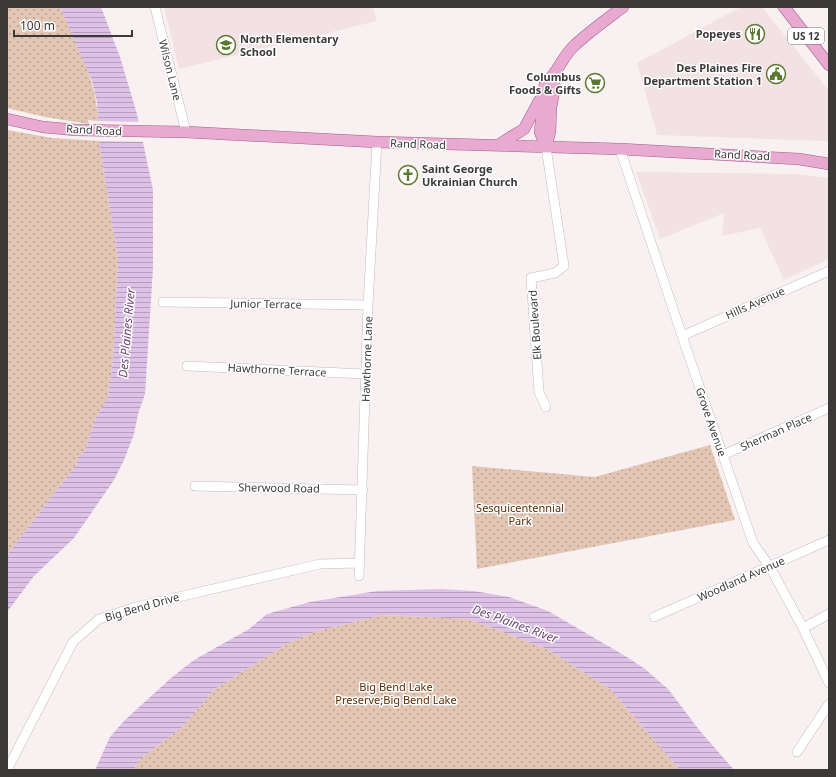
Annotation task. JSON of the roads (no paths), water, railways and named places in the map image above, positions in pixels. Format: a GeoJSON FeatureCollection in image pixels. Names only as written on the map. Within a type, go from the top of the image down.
{"type":"FeatureCollection","features":[{"type":"Feature","properties":{"kind":"main road","name":"Elk Boulevard"},"geometry":{"type":"LineString","coordinates":[[546,147],[540,132],[545,83],[552,79],[559,65],[574,46],[623,7]]}},
{"type":"Feature","properties":{"kind":"main road","name":"US 12"},"geometry":{"type":"LineString","coordinates":[[784,7],[829,65]]}},
{"type":"Feature","properties":{"kind":"main road","name":"Elk Boulevard"},"geometry":{"type":"LineString","coordinates":[[546,147],[550,132],[550,107],[555,87],[552,79]]}},
{"type":"Feature","properties":{"kind":"main road"},"geometry":{"type":"LineString","coordinates":[[498,146],[524,129],[531,120],[543,93]]}},
{"type":"Feature","properties":{"kind":"main road","name":"Rand Road"},"geometry":{"type":"LineString","coordinates":[[7,119],[43,127],[90,131],[186,132],[377,142],[620,149],[799,159],[829,164]]}},
{"type":"Feature","properties":{"kind":"street","name":"Wilson Lane"},"geometry":{"type":"LineString","coordinates":[[154,7],[186,132]]}},
{"type":"Feature","properties":{"kind":"street","name":"Hawthorne Lane"},"geometry":{"type":"LineString","coordinates":[[359,576],[368,306],[377,142]]}},
{"type":"Feature","properties":{"kind":"street","name":"Elk Boulevard"},"geometry":{"type":"LineString","coordinates":[[546,147],[564,266],[555,273],[531,278],[539,392],[546,407]]}},
{"type":"Feature","properties":{"kind":"street","name":"Grove Avenue"},"geometry":{"type":"LineString","coordinates":[[620,149],[753,543],[770,567],[803,628],[829,683]]}},
{"type":"Feature","properties":{"kind":"street","name":"Hills Avenue"},"geometry":{"type":"LineString","coordinates":[[682,336],[829,271]]}},
{"type":"Feature","properties":{"kind":"street","name":"Junior Terrace"},"geometry":{"type":"LineString","coordinates":[[164,302],[368,306]]}},
{"type":"Feature","properties":{"kind":"street","name":"Hawthorne Terrace"},"geometry":{"type":"LineString","coordinates":[[187,366],[366,374]]}},
{"type":"Feature","properties":{"kind":"street","name":"Sherman Place"},"geometry":{"type":"LineString","coordinates":[[723,455],[829,408]]}},
{"type":"Feature","properties":{"kind":"street","name":"Sherwood Road"},"geometry":{"type":"LineString","coordinates":[[195,486],[363,490]]}},
{"type":"Feature","properties":{"kind":"street","name":"Woodland Avenue"},"geometry":{"type":"LineString","coordinates":[[654,617],[829,540]]}},
{"type":"Feature","properties":{"kind":"street","name":"Big Bend Drive"},"geometry":{"type":"LineString","coordinates":[[7,770],[73,642],[99,619],[136,607],[320,564],[360,563]]}},
{"type":"Feature","properties":{"kind":"street"},"geometry":{"type":"LineString","coordinates":[[803,628],[828,615]]}},
{"type":"Feature","properties":{"kind":"street"},"geometry":{"type":"LineString","coordinates":[[797,752],[829,704]]}},
{"type":"Feature","properties":{"kind":"water","name":"Des Plaines River"},"geometry":{"type":"Polygon","coordinates":[[[60,7],[101,7],[120,57],[137,114],[153,190],[153,268],[145,394],[138,414],[134,434],[114,480],[74,538],[34,576],[7,612],[7,555],[76,465],[78,457],[85,451],[95,420],[108,397],[113,360],[118,259],[99,141],[97,102],[92,81],[60,7]]]}},
{"type":"Feature","properties":{"kind":"water","name":"Des Plaines River"},"geometry":{"type":"Polygon","coordinates":[[[440,589],[474,591],[509,597],[548,611],[627,657],[645,669],[668,689],[700,731],[734,770],[680,770],[610,689],[547,649],[469,619],[383,615],[317,631],[290,642],[215,689],[182,727],[139,760],[134,770],[95,770],[110,737],[125,720],[171,678],[194,660],[249,629],[267,614],[310,602],[377,591],[440,589]]]}},
{"type":"Feature","properties":{"kind":"place","name":"Popeyes"},"geometry":{"type":"Point","coordinates":[755,34]}},
{"type":"Feature","properties":{"kind":"place","name":"North Elementary School"},"geometry":{"type":"Point","coordinates":[226,45]}},
{"type":"Feature","properties":{"kind":"place","name":"Des Plaines Fire Department Station 1"},"geometry":{"type":"Point","coordinates":[776,74]}},
{"type":"Feature","properties":{"kind":"place","name":"Columbus Foods & Gifts"},"geometry":{"type":"Point","coordinates":[595,83]}},
{"type":"Feature","properties":{"kind":"place","name":"Saint George Ukrainian Church"},"geometry":{"type":"Point","coordinates":[408,175]}},
{"type":"Feature","properties":{"kind":"park label","name":"Sesquicentennial Park"},"geometry":{"type":"Point","coordinates":[520,514]}},
{"type":"Feature","properties":{"kind":"park label","name":"Big Bend Lake Preserve;Big Bend Lake"},"geometry":{"type":"Point","coordinates":[396,693]}}]}
